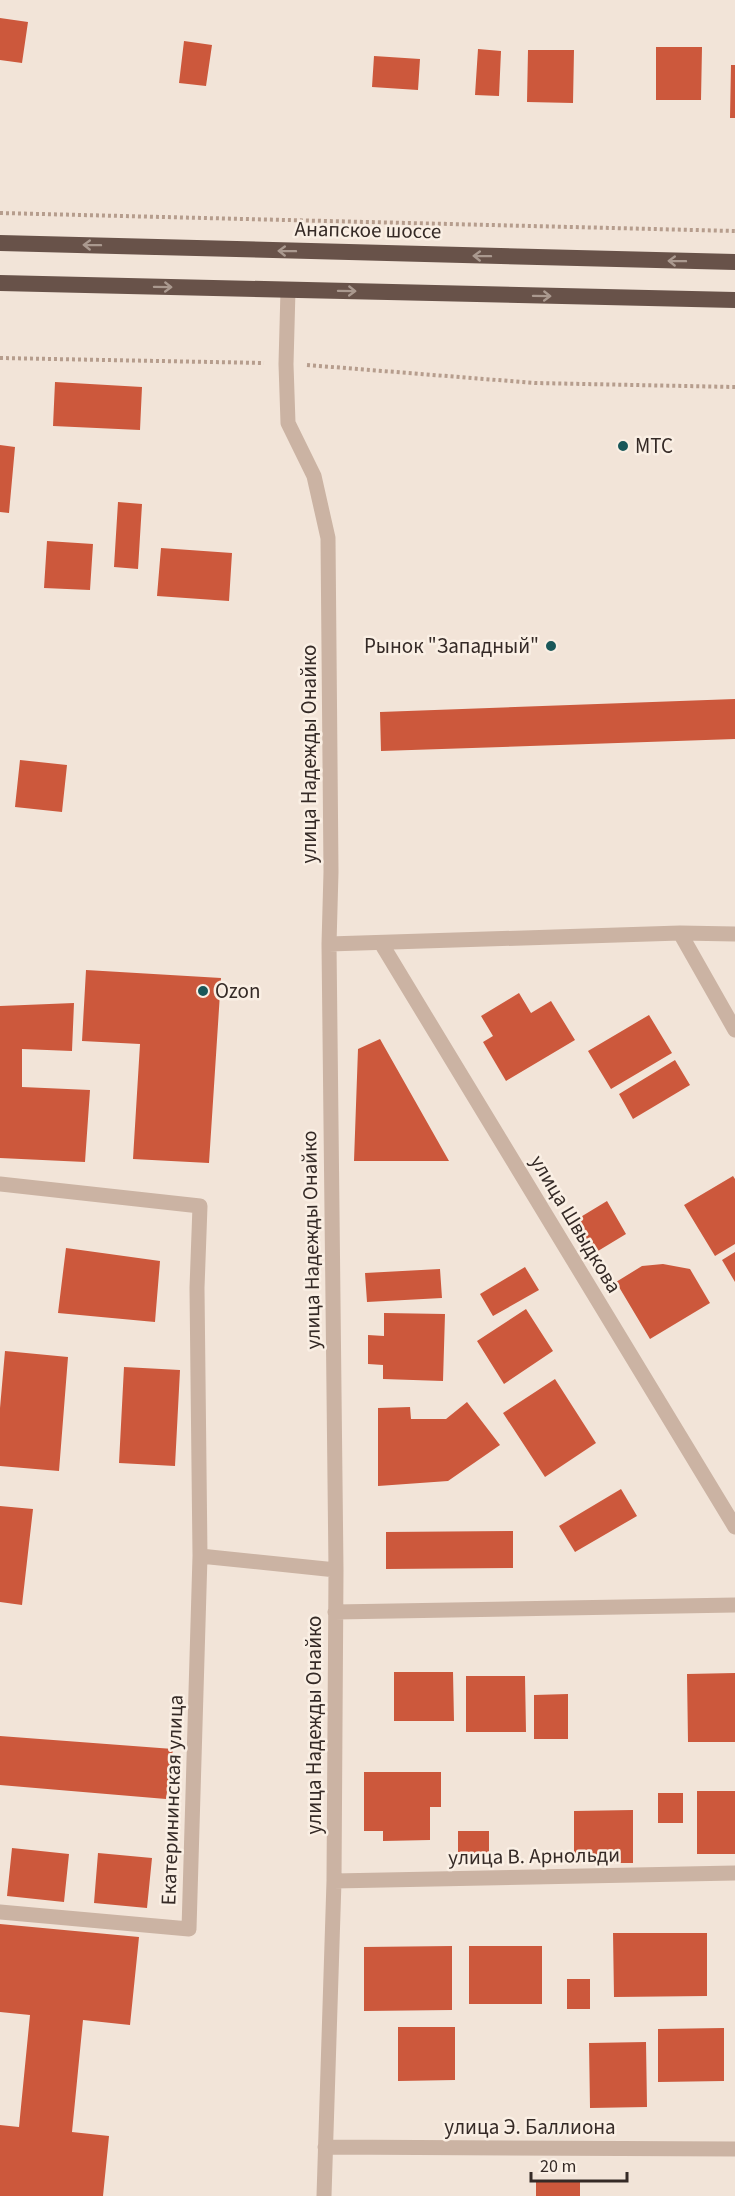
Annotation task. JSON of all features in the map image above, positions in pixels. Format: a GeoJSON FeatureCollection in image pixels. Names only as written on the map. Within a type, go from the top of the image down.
{"type":"FeatureCollection","features":[{"type":"Feature","properties":{"kind":"highway","name":"Анапское шоссе"},"geometry":{"type":"LineString","coordinates":[[0,243],[735,262]]}},
{"type":"Feature","properties":{"kind":"highway"},"geometry":{"type":"LineString","coordinates":[[0,283],[735,300]]}},
{"type":"Feature","properties":{"kind":"street","name":"улица Надежды Онайко"},"geometry":{"type":"LineString","coordinates":[[288,290],[286,364],[288,423],[314,476],[328,538],[331,872],[329,945],[336,1570],[334,1881],[324,2196]]}},
{"type":"Feature","properties":{"kind":"street"},"geometry":{"type":"LineString","coordinates":[[329,945],[680,933],[735,934]]}},
{"type":"Feature","properties":{"kind":"street"},"geometry":{"type":"LineString","coordinates":[[680,933],[735,1030]]}},
{"type":"Feature","properties":{"kind":"street","name":"улица Швыдкова"},"geometry":{"type":"LineString","coordinates":[[381,943],[735,1527]]}},
{"type":"Feature","properties":{"kind":"street"},"geometry":{"type":"LineString","coordinates":[[0,1184],[200,1206],[197,1288],[200,1556],[336,1570]]}},
{"type":"Feature","properties":{"kind":"street","name":"Екатерининская улица"},"geometry":{"type":"LineString","coordinates":[[0,1912],[189,1929],[200,1556]]}},
{"type":"Feature","properties":{"kind":"street"},"geometry":{"type":"LineString","coordinates":[[335,1612],[735,1605]]}},
{"type":"Feature","properties":{"kind":"street","name":"улица В. Арнольди"},"geometry":{"type":"LineString","coordinates":[[334,1881],[735,1873]]}},
{"type":"Feature","properties":{"kind":"street","name":"улица Э. Баллиона"},"geometry":{"type":"LineString","coordinates":[[325,2148],[735,2149]]}},
{"type":"Feature","properties":{"kind":"path"},"geometry":{"type":"LineString","coordinates":[[0,213],[735,231]]}},
{"type":"Feature","properties":{"kind":"path"},"geometry":{"type":"LineString","coordinates":[[0,358],[286,364],[535,383],[735,387]]}},
{"type":"Feature","properties":{"kind":"building"},"geometry":{"type":"Polygon","coordinates":[[[0,18],[28,22],[22,63],[0,60],[0,18]]]}},
{"type":"Feature","properties":{"kind":"building"},"geometry":{"type":"Polygon","coordinates":[[[184,41],[212,45],[206,86],[179,83],[184,41]]]}},
{"type":"Feature","properties":{"kind":"building"},"geometry":{"type":"Polygon","coordinates":[[[656,47],[702,47],[701,100],[656,100],[656,47]]]}},
{"type":"Feature","properties":{"kind":"building"},"geometry":{"type":"Polygon","coordinates":[[[478,49],[501,51],[499,96],[475,95],[478,49]]]}},
{"type":"Feature","properties":{"kind":"building"},"geometry":{"type":"Polygon","coordinates":[[[528,50],[574,50],[573,103],[527,102],[528,50]]]}},
{"type":"Feature","properties":{"kind":"building"},"geometry":{"type":"Polygon","coordinates":[[[374,56],[420,59],[418,90],[372,87],[374,56]]]}},
{"type":"Feature","properties":{"kind":"building"},"geometry":{"type":"Polygon","coordinates":[[[731,65],[735,65],[735,118],[730,118],[731,65]]]}},
{"type":"Feature","properties":{"kind":"building"},"geometry":{"type":"Polygon","coordinates":[[[55,382],[142,387],[140,430],[53,426],[55,382]]]}},
{"type":"Feature","properties":{"kind":"building"},"geometry":{"type":"Polygon","coordinates":[[[0,445],[15,447],[9,513],[0,512],[0,445]]]}},
{"type":"Feature","properties":{"kind":"building"},"geometry":{"type":"Polygon","coordinates":[[[118,502],[142,504],[138,569],[114,567],[118,502]]]}},
{"type":"Feature","properties":{"kind":"building"},"geometry":{"type":"Polygon","coordinates":[[[47,541],[93,544],[90,590],[44,588],[47,541]]]}},
{"type":"Feature","properties":{"kind":"building"},"geometry":{"type":"Polygon","coordinates":[[[161,548],[232,553],[229,601],[157,596],[161,548]]]}},
{"type":"Feature","properties":{"kind":"building"},"geometry":{"type":"Polygon","coordinates":[[[735,699],[735,739],[381,751],[380,712],[735,699]]]}},
{"type":"Feature","properties":{"kind":"building"},"geometry":{"type":"Polygon","coordinates":[[[20,760],[67,765],[62,812],[15,807],[20,760]]]}},
{"type":"Feature","properties":{"kind":"building"},"geometry":{"type":"Polygon","coordinates":[[[86,970],[221,978],[209,1163],[133,1159],[140,1044],[82,1041],[86,970]]]}},
{"type":"Feature","properties":{"kind":"building"},"geometry":{"type":"Polygon","coordinates":[[[519,993],[531,1013],[551,1001],[575,1040],[506,1081],[483,1042],[493,1036],[481,1016],[519,993]]]}},
{"type":"Feature","properties":{"kind":"building"},"geometry":{"type":"Polygon","coordinates":[[[74,1003],[72,1051],[22,1049],[22,1087],[90,1090],[85,1162],[0,1158],[0,1006],[74,1003]]]}},
{"type":"Feature","properties":{"kind":"building"},"geometry":{"type":"Polygon","coordinates":[[[649,1015],[672,1053],[611,1089],[588,1051],[649,1015]]]}},
{"type":"Feature","properties":{"kind":"building"},"geometry":{"type":"Polygon","coordinates":[[[380,1039],[449,1161],[354,1161],[358,1049],[380,1039]]]}},
{"type":"Feature","properties":{"kind":"building"},"geometry":{"type":"Polygon","coordinates":[[[675,1060],[690,1085],[633,1119],[619,1094],[675,1060]]]}},
{"type":"Feature","properties":{"kind":"building"},"geometry":{"type":"Polygon","coordinates":[[[733,1176],[735,1179],[735,1244],[715,1256],[684,1205],[733,1176]]]}},
{"type":"Feature","properties":{"kind":"building"},"geometry":{"type":"Polygon","coordinates":[[[607,1201],[626,1234],[593,1254],[574,1221],[607,1201]]]}},
{"type":"Feature","properties":{"kind":"building"},"geometry":{"type":"Polygon","coordinates":[[[66,1248],[160,1261],[155,1322],[58,1313],[66,1248]]]}},
{"type":"Feature","properties":{"kind":"building"},"geometry":{"type":"Polygon","coordinates":[[[735,1252],[735,1282],[722,1260],[735,1252]]]}},
{"type":"Feature","properties":{"kind":"building"},"geometry":{"type":"Polygon","coordinates":[[[663,1264],[690,1269],[710,1303],[650,1339],[616,1282],[642,1266],[663,1264]]]}},
{"type":"Feature","properties":{"kind":"building"},"geometry":{"type":"Polygon","coordinates":[[[525,1267],[539,1290],[493,1316],[480,1294],[525,1267]]]}},
{"type":"Feature","properties":{"kind":"building"},"geometry":{"type":"Polygon","coordinates":[[[440,1269],[442,1298],[367,1302],[365,1273],[440,1269]]]}},
{"type":"Feature","properties":{"kind":"building"},"geometry":{"type":"Polygon","coordinates":[[[526,1309],[553,1351],[504,1384],[477,1341],[526,1309]]]}},
{"type":"Feature","properties":{"kind":"building"},"geometry":{"type":"Polygon","coordinates":[[[384,1313],[445,1314],[443,1381],[383,1379],[383,1365],[368,1364],[368,1335],[384,1336],[384,1313]]]}},
{"type":"Feature","properties":{"kind":"building"},"geometry":{"type":"Polygon","coordinates":[[[5,1351],[68,1357],[59,1471],[0,1466],[0,1408],[5,1351]]]}},
{"type":"Feature","properties":{"kind":"building"},"geometry":{"type":"Polygon","coordinates":[[[124,1367],[180,1370],[175,1466],[119,1463],[124,1367]]]}},
{"type":"Feature","properties":{"kind":"building"},"geometry":{"type":"Polygon","coordinates":[[[555,1379],[596,1443],[545,1477],[503,1413],[555,1379]]]}},
{"type":"Feature","properties":{"kind":"building"},"geometry":{"type":"Polygon","coordinates":[[[467,1402],[500,1445],[448,1481],[378,1486],[378,1408],[410,1407],[411,1419],[446,1419],[467,1402]]]}},
{"type":"Feature","properties":{"kind":"building"},"geometry":{"type":"Polygon","coordinates":[[[621,1489],[637,1516],[575,1552],[559,1526],[621,1489]]]}},
{"type":"Feature","properties":{"kind":"building"},"geometry":{"type":"Polygon","coordinates":[[[0,1506],[33,1509],[22,1605],[0,1602],[0,1506]]]}},
{"type":"Feature","properties":{"kind":"building"},"geometry":{"type":"Polygon","coordinates":[[[513,1531],[513,1568],[386,1569],[386,1532],[513,1531]]]}},
{"type":"Feature","properties":{"kind":"building"},"geometry":{"type":"Polygon","coordinates":[[[394,1672],[453,1672],[454,1721],[394,1721],[394,1672]]]}},
{"type":"Feature","properties":{"kind":"building"},"geometry":{"type":"Polygon","coordinates":[[[735,1673],[735,1742],[688,1742],[687,1674],[735,1673]]]}},
{"type":"Feature","properties":{"kind":"building"},"geometry":{"type":"Polygon","coordinates":[[[466,1676],[525,1676],[526,1732],[466,1732],[466,1676]]]}},
{"type":"Feature","properties":{"kind":"building"},"geometry":{"type":"Polygon","coordinates":[[[568,1694],[568,1739],[534,1739],[534,1695],[568,1694]]]}},
{"type":"Feature","properties":{"kind":"building"},"geometry":{"type":"Polygon","coordinates":[[[0,1736],[173,1749],[166,1799],[0,1785],[0,1736]]]}},
{"type":"Feature","properties":{"kind":"building"},"geometry":{"type":"Polygon","coordinates":[[[364,1772],[441,1772],[441,1807],[430,1807],[430,1840],[383,1841],[383,1831],[364,1831],[364,1772]]]}},
{"type":"Feature","properties":{"kind":"building"},"geometry":{"type":"Polygon","coordinates":[[[697,1791],[735,1791],[735,1854],[697,1854],[697,1791]]]}},
{"type":"Feature","properties":{"kind":"building"},"geometry":{"type":"Polygon","coordinates":[[[658,1793],[683,1793],[683,1823],[658,1823],[658,1793]]]}},
{"type":"Feature","properties":{"kind":"building"},"geometry":{"type":"Polygon","coordinates":[[[633,1810],[633,1863],[574,1863],[574,1811],[633,1810]]]}},
{"type":"Feature","properties":{"kind":"building"},"geometry":{"type":"Polygon","coordinates":[[[458,1831],[489,1831],[489,1858],[458,1858],[458,1831]]]}},
{"type":"Feature","properties":{"kind":"building"},"geometry":{"type":"Polygon","coordinates":[[[12,1848],[69,1854],[64,1902],[7,1896],[12,1848]]]}},
{"type":"Feature","properties":{"kind":"building"},"geometry":{"type":"Polygon","coordinates":[[[98,1853],[152,1858],[147,1908],[94,1903],[98,1853]]]}},
{"type":"Feature","properties":{"kind":"building"},"geometry":{"type":"Polygon","coordinates":[[[0,1924],[139,1937],[130,2025],[83,2020],[72,2132],[109,2136],[103,2196],[0,2196],[0,2125],[19,2127],[30,2015],[0,2012],[0,1924]]]}},
{"type":"Feature","properties":{"kind":"building"},"geometry":{"type":"Polygon","coordinates":[[[613,1933],[707,1933],[707,1996],[614,1997],[613,1933]]]}},
{"type":"Feature","properties":{"kind":"building"},"geometry":{"type":"Polygon","coordinates":[[[452,1946],[452,2010],[364,2011],[364,1947],[452,1946]]]}},
{"type":"Feature","properties":{"kind":"building"},"geometry":{"type":"Polygon","coordinates":[[[469,1946],[542,1946],[542,2004],[469,2004],[469,1946]]]}},
{"type":"Feature","properties":{"kind":"building"},"geometry":{"type":"Polygon","coordinates":[[[567,1979],[590,1979],[590,2009],[567,2009],[567,1979]]]}},
{"type":"Feature","properties":{"kind":"building"},"geometry":{"type":"Polygon","coordinates":[[[398,2027],[455,2027],[455,2080],[398,2081],[398,2027]]]}},
{"type":"Feature","properties":{"kind":"building"},"geometry":{"type":"Polygon","coordinates":[[[724,2028],[724,2081],[658,2082],[658,2029],[724,2028]]]}},
{"type":"Feature","properties":{"kind":"building"},"geometry":{"type":"Polygon","coordinates":[[[646,2042],[647,2107],[590,2108],[589,2043],[646,2042]]]}},
{"type":"Feature","properties":{"kind":"building"},"geometry":{"type":"Polygon","coordinates":[[[536,2180],[580,2180],[580,2196],[536,2196],[536,2180]]]}},
{"type":"Feature","properties":{"kind":"place","name":"МТС"},"geometry":{"type":"Point","coordinates":[623,446]}},
{"type":"Feature","properties":{"kind":"place","name":"Рынок \"Западный\""},"geometry":{"type":"Point","coordinates":[551,646]}},
{"type":"Feature","properties":{"kind":"place","name":"Ozon"},"geometry":{"type":"Point","coordinates":[203,991]}}]}
